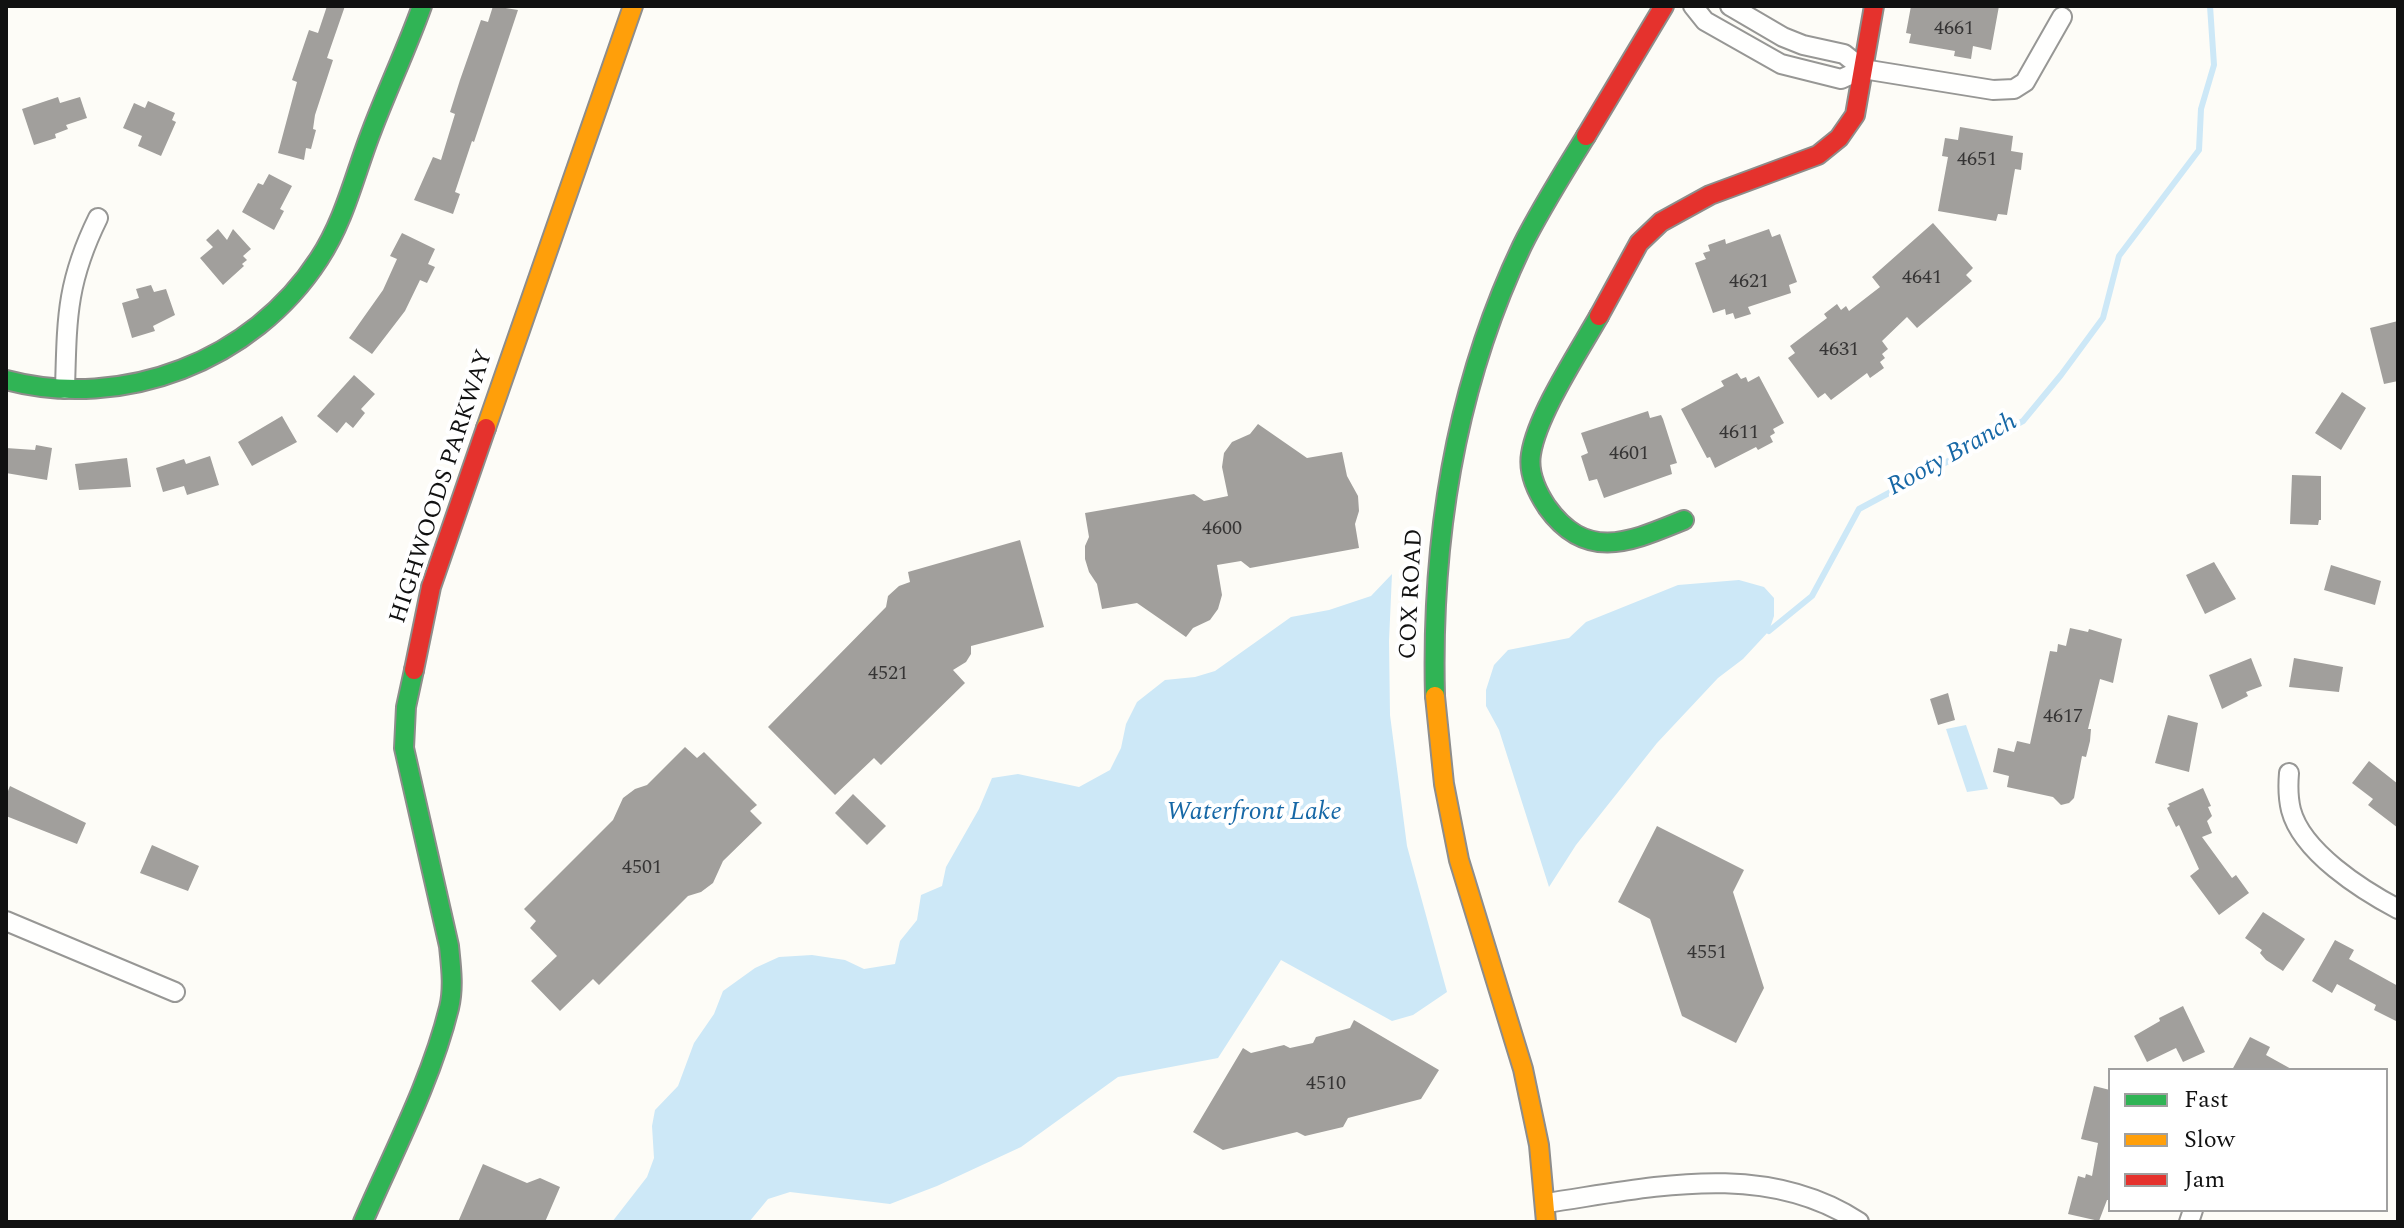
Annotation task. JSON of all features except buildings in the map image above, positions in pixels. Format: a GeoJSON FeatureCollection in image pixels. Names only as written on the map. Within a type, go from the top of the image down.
{"type":"FeatureCollection","features":[{"type":"Feature","properties":{"kind":"street"},"geometry":{"type":"LineString","coordinates":[[6,380],[65,389],[106,391],[143,385],[209,360],[255,329],[279,308],[315,265],[334,234],[422,6]]}},
{"type":"Feature","properties":{"kind":"street","name":"HIGHWOODS PARKWAY"},"geometry":{"type":"LineString","coordinates":[[363,1222],[422,1087],[450,1006],[452,971],[449,946],[404,748],[406,707],[415,656],[431,587],[633,6]]}},
{"type":"Feature","properties":{"kind":"street","name":"COX ROAD"},"geometry":{"type":"LineString","coordinates":[[1546,1213],[1538,1142],[1526,1085],[1467,889],[1442,768],[1433,642],[1438,543],[1456,432],[1474,371],[1511,272],[1544,206],[1664,6]]}},
{"type":"Feature","properties":{"kind":"street"},"geometry":{"type":"LineString","coordinates":[[1693,6],[1705,21],[1781,64],[1841,79],[1863,69]]}},
{"type":"Feature","properties":{"kind":"street"},"geometry":{"type":"LineString","coordinates":[[1730,6],[1803,45],[1844,54],[1863,69],[1993,90],[2014,89],[2025,82],[2062,17]]}},
{"type":"Feature","properties":{"kind":"street"},"geometry":{"type":"LineString","coordinates":[[1684,520],[1622,542],[1591,542],[1574,535],[1562,525],[1540,495],[1531,474],[1529,458],[1539,425],[1639,243],[1661,222],[1710,195],[1818,155],[1839,138],[1855,115],[1874,6]]}},
{"type":"Feature","properties":{"kind":"street"},"geometry":{"type":"LineString","coordinates":[[65,389],[71,285],[98,218]]}},
{"type":"Feature","properties":{"kind":"street"},"geometry":{"type":"LineString","coordinates":[[2289,773],[2291,810],[2307,838],[2341,874],[2398,909]]}},
{"type":"Feature","properties":{"kind":"street"},"geometry":{"type":"LineString","coordinates":[[6,921],[175,992]]}},
{"type":"Feature","properties":{"kind":"street"},"geometry":{"type":"LineString","coordinates":[[1546,1213],[1676,1184],[1733,1182],[1789,1191],[1825,1204],[1859,1222]]}},
{"type":"Feature","properties":{"kind":"water","name":"Waterfront Lake"},"geometry":{"type":"Polygon","coordinates":[[[1392,574],[1390,715],[1407,846],[1447,992],[1413,1015],[1392,1021],[1281,960],[1218,1058],[1118,1077],[1021,1147],[937,1186],[890,1204],[790,1192],[768,1199],[749,1222],[612,1222],[647,1177],[654,1158],[652,1126],[655,1110],[678,1086],[694,1043],[714,1014],[723,991],[755,968],[779,957],[812,955],[845,960],[864,969],[895,964],[900,941],[917,920],[921,895],[942,886],[946,867],[979,809],[992,778],[1018,774],[1079,787],[1110,770],[1137,702],[1165,680],[1215,671],[1291,617],[1329,610],[1371,596],[1392,574]]]}},
{"type":"Feature","properties":{"kind":"water"},"geometry":{"type":"Polygon","coordinates":[[[1739,580],[1764,587],[1774,598],[1774,616],[1769,631],[1743,659],[1718,678],[1657,743],[1576,845],[1549,887],[1499,730],[1486,706],[1486,690],[1494,665],[1508,650],[1569,638],[1586,622],[1678,585],[1739,580]]]}},
{"type":"Feature","properties":{"kind":"water"},"geometry":{"type":"Polygon","coordinates":[[[1966,725],[1988,789],[1967,792],[1946,729],[1966,725]]]}},
{"type":"Feature","properties":{"kind":"waterway","name":"Rooty Branch"},"geometry":{"type":"LineString","coordinates":[[1769,631],[1812,596],[1859,509],[2023,421],[2103,318],[2119,256],[2199,150],[2201,109],[2214,65],[2210,6]]}},
{"type":"Feature","properties":{"kind":"traffic: fast"},"geometry":{"type":"LineString","coordinates":[[6,380],[50,388],[95,389],[139,382],[182,369],[222,350],[259,325],[291,295],[328,244],[422,6]]}},
{"type":"Feature","properties":{"kind":"traffic: fast"},"geometry":{"type":"LineString","coordinates":[[1435,696],[1437,580],[1443,523],[1464,409],[1499,299],[1522,246],[1586,136]]}},
{"type":"Feature","properties":{"kind":"traffic: fast"},"geometry":{"type":"LineString","coordinates":[[1599,316],[1541,421],[1530,461],[1537,488],[1547,507],[1562,524],[1578,536],[1594,541],[1628,540],[1684,520]]}},
{"type":"Feature","properties":{"kind":"traffic: fast"},"geometry":{"type":"LineString","coordinates":[[363,1222],[422,1090],[441,1035],[451,993],[449,946],[404,748],[406,707],[414,670]]}},
{"type":"Feature","properties":{"kind":"traffic: slow"},"geometry":{"type":"LineString","coordinates":[[486,428],[633,6]]}},
{"type":"Feature","properties":{"kind":"traffic: slow"},"geometry":{"type":"LineString","coordinates":[[1435,696],[1444,784],[1459,860],[1523,1069],[1539,1145],[1546,1222]]}},
{"type":"Feature","properties":{"kind":"traffic: jam"},"geometry":{"type":"LineString","coordinates":[[1586,136],[1664,6]]}},
{"type":"Feature","properties":{"kind":"traffic: jam"},"geometry":{"type":"LineString","coordinates":[[1599,316],[1639,243],[1661,222],[1710,195],[1818,155],[1839,138],[1855,115],[1874,6]]}},
{"type":"Feature","properties":{"kind":"traffic: jam"},"geometry":{"type":"LineString","coordinates":[[414,670],[431,587],[486,428]]}}]}
